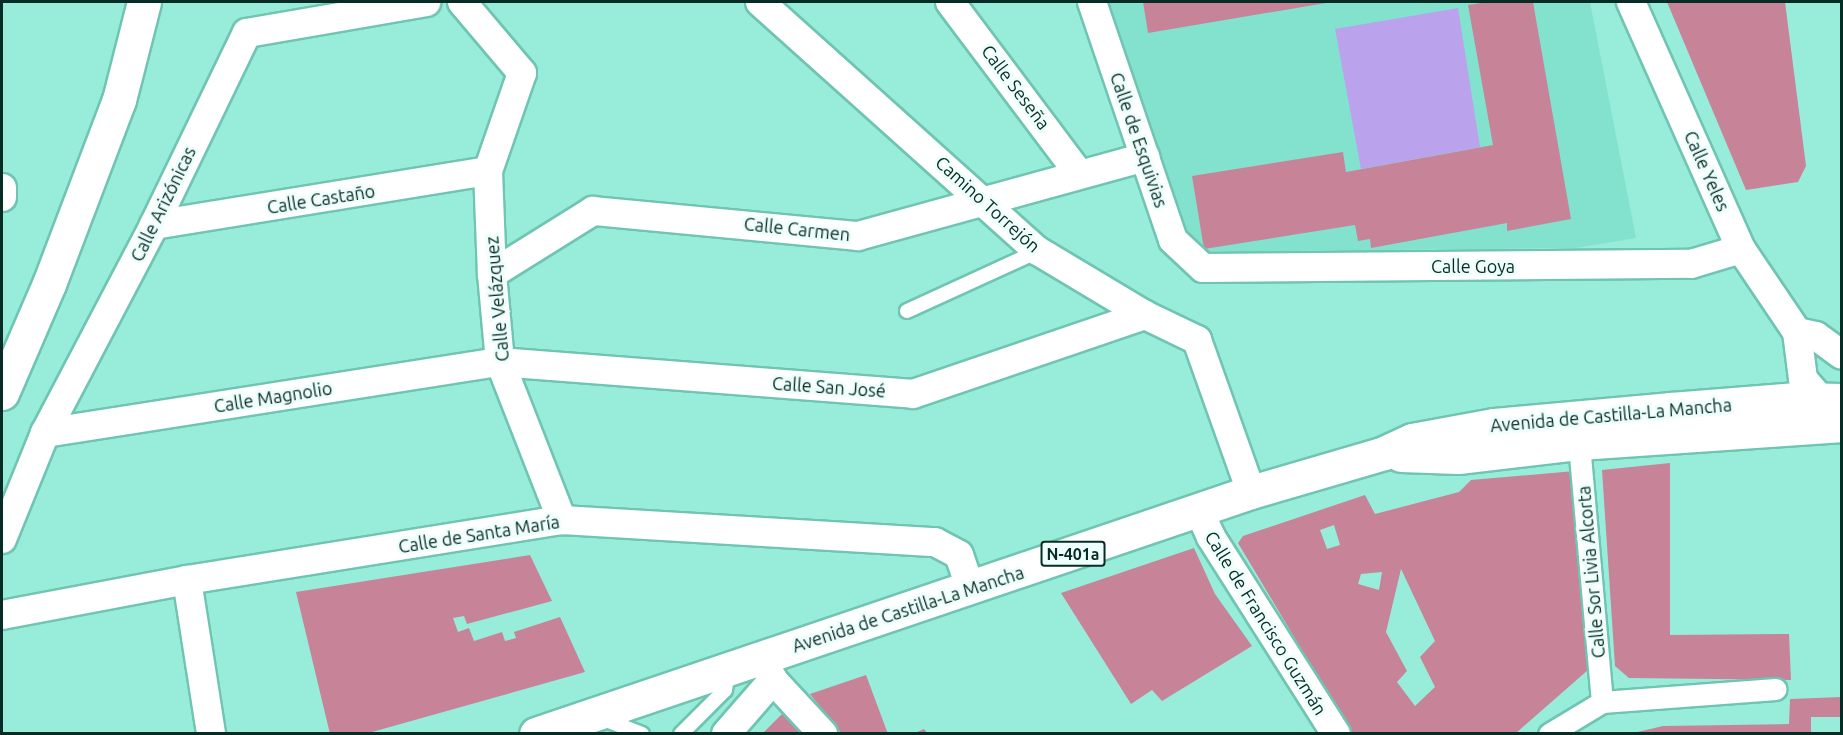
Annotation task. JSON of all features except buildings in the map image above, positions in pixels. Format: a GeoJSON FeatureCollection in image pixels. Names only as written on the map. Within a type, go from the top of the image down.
{"type":"FeatureCollection","features":[{"type":"Feature","properties":{"kind":"main road"},"geometry":{"type":"LineString","coordinates":[[2,393],[49,284],[119,100],[144,2]]}},
{"type":"Feature","properties":{"kind":"main road","name":"Avenida de Castilla-La Mancha"},"geometry":{"type":"LineString","coordinates":[[1384,453],[1458,457],[1614,441],[1826,405]]}},
{"type":"Feature","properties":{"kind":"main road","name":"Avenida de Castilla-La Mancha"},"geometry":{"type":"LineString","coordinates":[[536,734],[728,669],[767,669],[971,589],[1251,492],[1384,453],[1413,440],[1494,426],[1826,405]]}},
{"type":"Feature","properties":{"kind":"street","name":"Calle Arizónicas"},"geometry":{"type":"LineString","coordinates":[[2,539],[45,433],[154,225],[247,33],[426,2]]}},
{"type":"Feature","properties":{"kind":"street","name":"Calle Velázquez"},"geometry":{"type":"LineString","coordinates":[[462,2],[522,73],[488,171],[492,274],[500,362],[562,520]]}},
{"type":"Feature","properties":{"kind":"street","name":"Camino Torrejón"},"geometry":{"type":"LineString","coordinates":[[760,2],[986,202],[1038,251],[1146,315],[1197,340],[1251,492]]}},
{"type":"Feature","properties":{"kind":"street","name":"Calle Seseña"},"geometry":{"type":"LineString","coordinates":[[950,2],[1078,174]]}},
{"type":"Feature","properties":{"kind":"street","name":"Calle de Esquivias"},"geometry":{"type":"LineString","coordinates":[[1092,2],[1173,240],[1203,268]]}},
{"type":"Feature","properties":{"kind":"street","name":"Calle Yeles"},"geometry":{"type":"LineString","coordinates":[[1631,2],[1741,249],[1797,333],[1826,405]]}},
{"type":"Feature","properties":{"kind":"street","name":"Calle Carmen"},"geometry":{"type":"LineString","coordinates":[[492,274],[593,211],[858,236],[1144,157]]}},
{"type":"Feature","properties":{"kind":"street","name":"Calle Castaño"},"geometry":{"type":"LineString","coordinates":[[154,225],[488,171]]}},
{"type":"Feature","properties":{"kind":"street","name":"Calle Goya"},"geometry":{"type":"LineString","coordinates":[[1203,268],[1691,264],[1741,249]]}},
{"type":"Feature","properties":{"kind":"street","name":"Calle San José"},"geometry":{"type":"LineString","coordinates":[[500,362],[913,394],[1146,315]]}},
{"type":"Feature","properties":{"kind":"street"},"geometry":{"type":"LineString","coordinates":[[1797,333],[1816,336],[1842,355]]}},
{"type":"Feature","properties":{"kind":"street","name":"Calle Magnolio"},"geometry":{"type":"LineString","coordinates":[[45,433],[500,362]]}},
{"type":"Feature","properties":{"kind":"street","name":"Calle Sor Livia Alcorta"},"geometry":{"type":"LineString","coordinates":[[1579,443],[1602,702]]}},
{"type":"Feature","properties":{"kind":"street","name":"Calle de Francisco Guzmán"},"geometry":{"type":"LineString","coordinates":[[1199,511],[1211,537],[1336,734]]}},
{"type":"Feature","properties":{"kind":"street","name":"Calle de Santa María"},"geometry":{"type":"LineString","coordinates":[[2,615],[187,580],[562,520],[935,542],[959,555],[971,589]]}},
{"type":"Feature","properties":{"kind":"street"},"geometry":{"type":"LineString","coordinates":[[187,580],[211,734]]}},
{"type":"Feature","properties":{"kind":"street"},"geometry":{"type":"LineString","coordinates":[[726,734],[767,669],[824,734]]}},
{"type":"Feature","properties":{"kind":"street"},"geometry":{"type":"LineString","coordinates":[[1549,734],[1602,702],[1776,689]]}},
{"type":"Feature","properties":{"kind":"lane"},"geometry":{"type":"LineString","coordinates":[[907,311],[1038,251]]}},
{"type":"Feature","properties":{"kind":"lane"},"geometry":{"type":"LineString","coordinates":[[681,734],[725,690],[728,669]]}},
{"type":"Feature","properties":{"kind":"lane"},"geometry":{"type":"LineString","coordinates":[[593,715],[642,734]]}},
{"type":"Feature","properties":{"kind":"shaded area"},"geometry":{"type":"Polygon","coordinates":[[[1109,2],[1590,2],[1636,238],[1576,248],[1206,252],[1181,232],[1109,2]]]}},
{"type":"Feature","properties":{"kind":"shaded area"},"geometry":{"type":"Polygon","coordinates":[[[1458,8],[1480,147],[1361,169],[1335,29],[1458,8]]]}}]}
